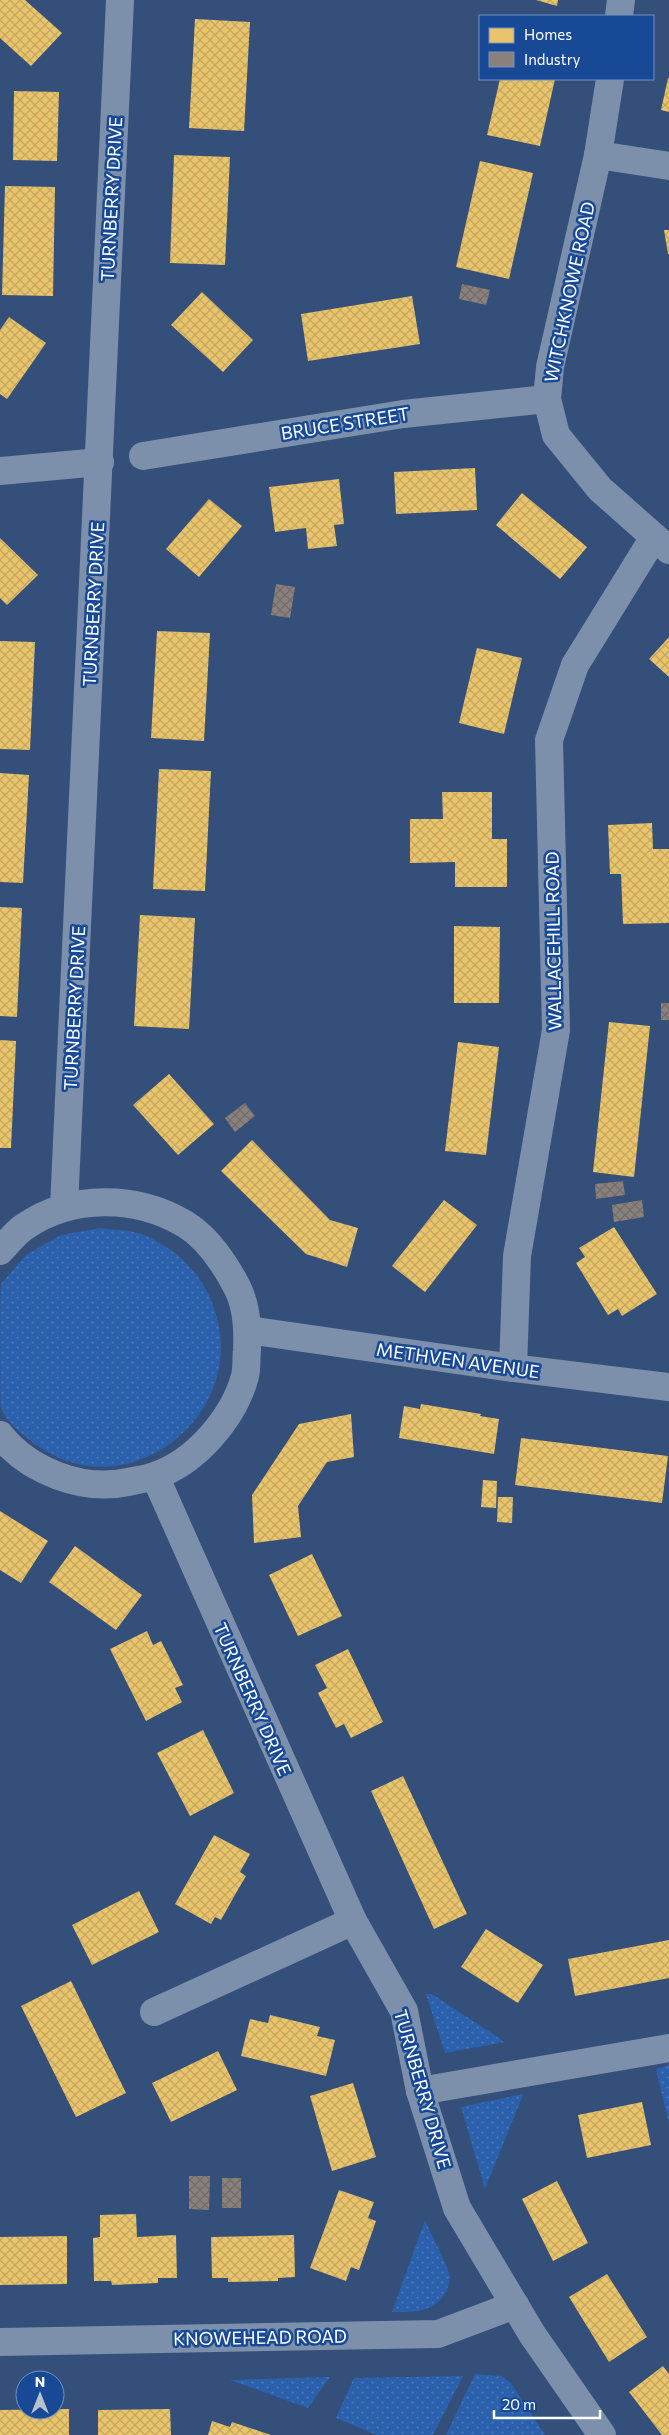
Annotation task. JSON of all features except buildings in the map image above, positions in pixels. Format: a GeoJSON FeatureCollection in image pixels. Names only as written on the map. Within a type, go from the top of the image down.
{"type":"FeatureCollection","features":[{"type":"Feature","properties":{"kind":"street","name":"TURNBERRY DRIVE"},"geometry":{"type":"LineString","coordinates":[[64,1207],[120,0]]}},
{"type":"Feature","properties":{"kind":"street"},"geometry":{"type":"LineString","coordinates":[[619,15],[621,0]]}},
{"type":"Feature","properties":{"kind":"street","name":"WITCHKNOWE ROAD"},"geometry":{"type":"LineString","coordinates":[[610,80],[598,155],[550,367],[547,399],[556,435],[600,488],[662,543]]}},
{"type":"Feature","properties":{"kind":"street"},"geometry":{"type":"LineString","coordinates":[[598,155],[669,166]]}},
{"type":"Feature","properties":{"kind":"street","name":"BRUCE STREET"},"geometry":{"type":"LineString","coordinates":[[143,456],[402,414],[547,399]]}},
{"type":"Feature","properties":{"kind":"street"},"geometry":{"type":"LineString","coordinates":[[0,471],[100,462]]}},
{"type":"Feature","properties":{"kind":"street","name":"WALLACEHILL ROAD"},"geometry":{"type":"LineString","coordinates":[[513,1368],[517,1256],[556,1030],[549,740],[576,665],[662,543]]}},
{"type":"Feature","properties":{"kind":"street"},"geometry":{"type":"LineString","coordinates":[[0,1251],[24,1227],[64,1207],[106,1201],[147,1207],[186,1225],[216,1253],[238,1289],[248,1330],[245,1376],[227,1419],[196,1453],[156,1476],[118,1484],[79,1482],[42,1470],[10,1448],[0,1435]]}},
{"type":"Feature","properties":{"kind":"street","name":"METHVEN AVENUE"},"geometry":{"type":"LineString","coordinates":[[248,1330],[513,1368],[669,1387]]}},
{"type":"Feature","properties":{"kind":"street","name":"TURNBERRY DRIVE"},"geometry":{"type":"LineString","coordinates":[[156,1476],[353,1921],[404,2011],[420,2091],[457,2208],[532,2334],[602,2435]]}},
{"type":"Feature","properties":{"kind":"street"},"geometry":{"type":"LineString","coordinates":[[154,2012],[353,1921]]}},
{"type":"Feature","properties":{"kind":"street"},"geometry":{"type":"LineString","coordinates":[[420,2091],[669,2048]]}},
{"type":"Feature","properties":{"kind":"street","name":"KNOWEHEAD ROAD"},"geometry":{"type":"LineString","coordinates":[[0,2342],[438,2334],[515,2305]]}},
{"type":"Feature","properties":{"kind":"shaded area"},"geometry":{"type":"Polygon","coordinates":[[[101,1228],[142,1234],[164,1245],[183,1260],[206,1289],[211,1300],[221,1341],[216,1380],[200,1413],[174,1441],[142,1459],[106,1467],[68,1461],[31,1441],[10,1422],[1,1408],[1,1284],[26,1255],[61,1235],[101,1228]]]}},
{"type":"Feature","properties":{"kind":"shaded area"},"geometry":{"type":"Polygon","coordinates":[[[426,1994],[432,1994],[505,2042],[445,2053],[426,1994]]]}},
{"type":"Feature","properties":{"kind":"shaded area"},"geometry":{"type":"Polygon","coordinates":[[[669,2065],[669,2124],[656,2069],[669,2065]]]}},
{"type":"Feature","properties":{"kind":"shaded area"},"geometry":{"type":"Polygon","coordinates":[[[523,2095],[485,2189],[461,2107],[523,2095]]]}},
{"type":"Feature","properties":{"kind":"shaded area"},"geometry":{"type":"Polygon","coordinates":[[[425,2220],[443,2257],[449,2272],[450,2281],[441,2299],[429,2308],[416,2311],[392,2312],[425,2220]]]}},
{"type":"Feature","properties":{"kind":"shaded area"},"geometry":{"type":"Polygon","coordinates":[[[475,2374],[502,2376],[511,2383],[545,2435],[446,2435],[475,2374]]]}},
{"type":"Feature","properties":{"kind":"shaded area"},"geometry":{"type":"Polygon","coordinates":[[[463,2376],[433,2435],[377,2435],[336,2418],[354,2378],[463,2376]]]}},
{"type":"Feature","properties":{"kind":"shaded area"},"geometry":{"type":"Polygon","coordinates":[[[330,2377],[308,2408],[230,2380],[330,2377]]]}}]}
